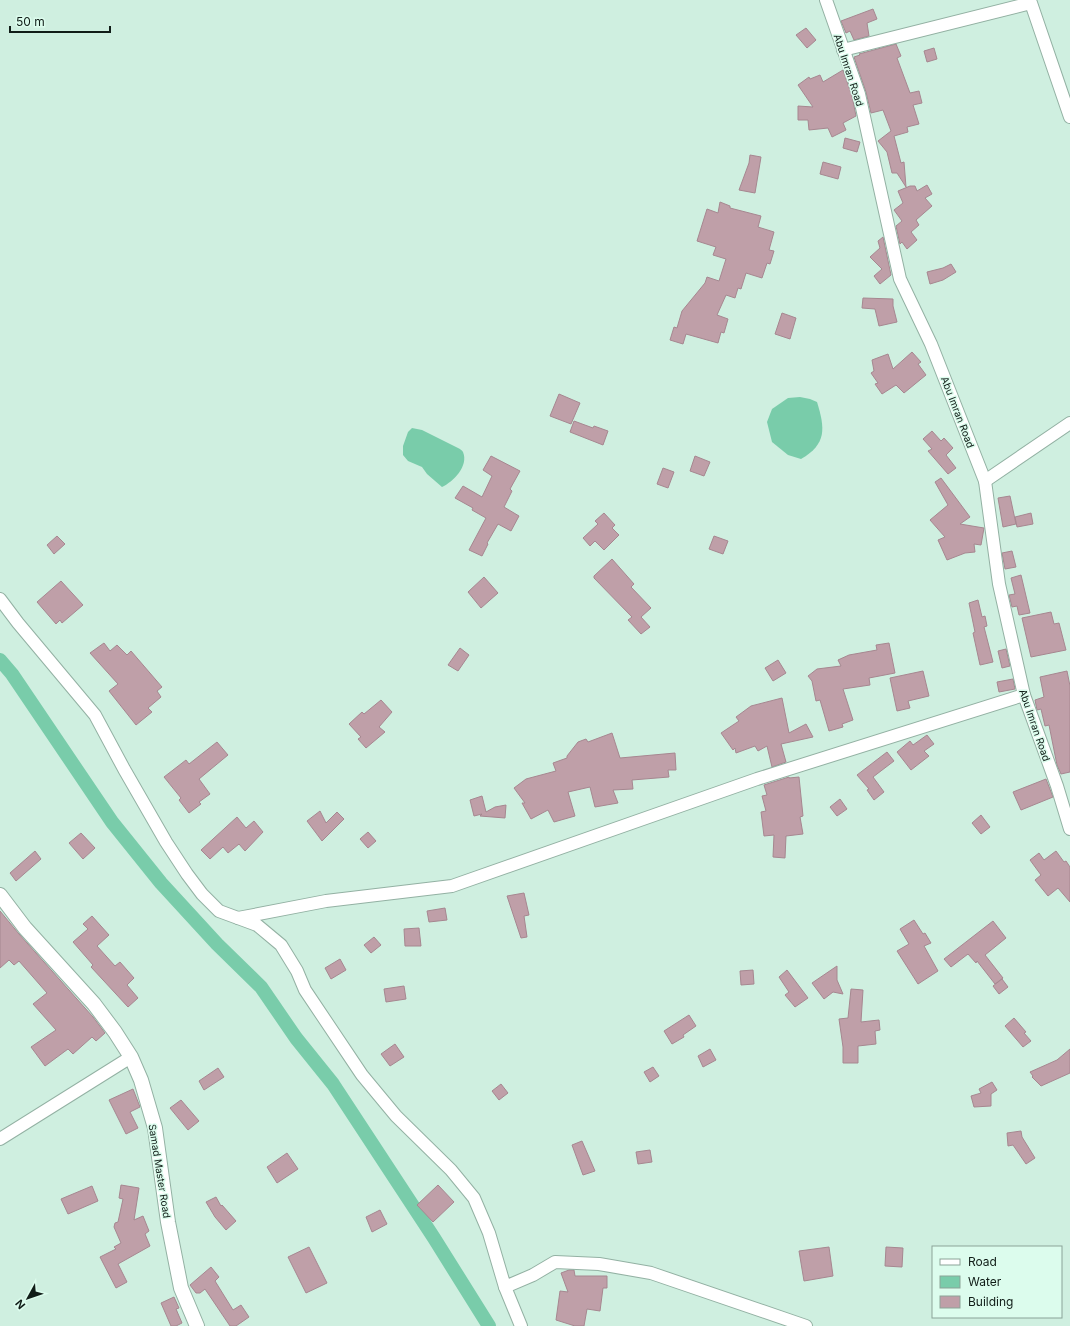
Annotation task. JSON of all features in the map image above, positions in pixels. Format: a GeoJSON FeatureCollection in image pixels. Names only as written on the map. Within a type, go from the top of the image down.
{"type":"FeatureCollection","features":[{"type":"Feature","properties":{"kind":"street","name":"Abu Imran Road"},"geometry":{"type":"LineString","coordinates":[[826,0],[859,94],[900,279],[931,344],[985,482],[999,584],[1024,695],[1057,786],[1070,829]]}},
{"type":"Feature","properties":{"kind":"street"},"geometry":{"type":"LineString","coordinates":[[843,50],[1031,3],[1070,117]]}},
{"type":"Feature","properties":{"kind":"street"},"geometry":{"type":"LineString","coordinates":[[985,482],[1070,423]]}},
{"type":"Feature","properties":{"kind":"street"},"geometry":{"type":"LineString","coordinates":[[0,599],[18,623],[95,715],[166,842],[202,894],[219,911],[257,926],[281,945],[297,971],[305,990],[362,1075],[396,1116],[451,1170],[474,1198],[489,1233],[505,1287],[521,1326]]}},
{"type":"Feature","properties":{"kind":"street"},"geometry":{"type":"LineString","coordinates":[[238,918],[326,901],[452,886],[757,779],[1024,695]]}},
{"type":"Feature","properties":{"kind":"street","name":"Samad Master Road"},"geometry":{"type":"LineString","coordinates":[[0,895],[25,928],[94,1004],[131,1057],[141,1080],[155,1128],[168,1222],[181,1288],[197,1326]]}},
{"type":"Feature","properties":{"kind":"street"},"geometry":{"type":"LineString","coordinates":[[0,1140],[131,1057]]}},
{"type":"Feature","properties":{"kind":"street"},"geometry":{"type":"LineString","coordinates":[[505,1287],[533,1275],[555,1262],[599,1264],[651,1273],[806,1326]]}},
{"type":"Feature","properties":{"kind":"water"},"geometry":{"type":"Polygon","coordinates":[[[800,397],[817,402],[822,420],[822,435],[820,441],[816,447],[801,459],[788,455],[772,442],[767,422],[772,409],[788,398],[800,397]]]}},
{"type":"Feature","properties":{"kind":"water"},"geometry":{"type":"Polygon","coordinates":[[[412,428],[422,430],[463,451],[464,463],[462,468],[459,473],[446,485],[442,487],[427,474],[422,467],[408,461],[403,455],[403,446],[408,432],[412,428]]]}},
{"type":"Feature","properties":{"kind":"building"},"geometry":{"type":"Polygon","coordinates":[[[873,9],[877,19],[867,23],[869,36],[854,40],[850,31],[846,33],[841,21],[873,9]]]}},
{"type":"Feature","properties":{"kind":"building"},"geometry":{"type":"Polygon","coordinates":[[[806,28],[816,40],[807,48],[796,35],[806,28]]]}},
{"type":"Feature","properties":{"kind":"building"},"geometry":{"type":"Polygon","coordinates":[[[896,44],[901,56],[897,58],[910,93],[919,91],[922,103],[913,105],[919,124],[907,127],[908,132],[894,136],[901,163],[904,162],[906,187],[897,173],[892,173],[887,152],[878,141],[891,131],[883,110],[871,113],[866,92],[854,57],[860,55],[859,54],[896,44]]]}},
{"type":"Feature","properties":{"kind":"building"},"geometry":{"type":"Polygon","coordinates":[[[934,48],[937,59],[927,62],[924,51],[934,48]]]}},
{"type":"Feature","properties":{"kind":"building"},"geometry":{"type":"Polygon","coordinates":[[[843,70],[852,96],[856,116],[843,123],[846,130],[832,137],[828,128],[809,130],[808,120],[798,120],[798,106],[813,107],[798,85],[809,77],[810,79],[820,75],[823,82],[843,70]]]}},
{"type":"Feature","properties":{"kind":"building"},"geometry":{"type":"Polygon","coordinates":[[[845,138],[860,142],[857,152],[843,148],[845,138]]]}},
{"type":"Feature","properties":{"kind":"building"},"geometry":{"type":"Polygon","coordinates":[[[750,155],[761,157],[755,193],[739,190],[749,163],[750,155]]]}},
{"type":"Feature","properties":{"kind":"building"},"geometry":{"type":"Polygon","coordinates":[[[823,162],[841,167],[838,179],[820,174],[823,162]]]}},
{"type":"Feature","properties":{"kind":"building"},"geometry":{"type":"Polygon","coordinates":[[[927,185],[932,194],[925,198],[932,206],[916,220],[919,225],[911,232],[917,240],[907,249],[902,242],[900,244],[896,226],[902,221],[894,210],[903,203],[898,191],[910,186],[915,186],[917,191],[927,185]]]}},
{"type":"Feature","properties":{"kind":"building"},"geometry":{"type":"Polygon","coordinates":[[[720,202],[730,206],[730,208],[761,216],[758,227],[774,232],[769,250],[774,251],[770,264],[767,263],[762,278],[746,273],[741,289],[738,288],[735,298],[726,295],[717,315],[728,319],[724,333],[721,332],[718,343],[686,334],[683,344],[670,340],[674,327],[677,328],[682,311],[705,283],[707,277],[719,281],[726,259],[713,255],[716,247],[697,241],[707,209],[718,213],[720,202]]]}},
{"type":"Feature","properties":{"kind":"building"},"geometry":{"type":"Polygon","coordinates":[[[883,237],[891,275],[880,284],[874,276],[882,269],[870,257],[880,248],[878,241],[883,237]]]}},
{"type":"Feature","properties":{"kind":"building"},"geometry":{"type":"Polygon","coordinates":[[[951,264],[956,272],[943,280],[930,284],[927,272],[943,268],[951,264]]]}},
{"type":"Feature","properties":{"kind":"building"},"geometry":{"type":"Polygon","coordinates":[[[863,298],[893,299],[897,322],[879,326],[875,309],[862,308],[863,298]]]}},
{"type":"Feature","properties":{"kind":"building"},"geometry":{"type":"Polygon","coordinates":[[[782,313],[796,318],[790,339],[775,334],[782,313]]]}},
{"type":"Feature","properties":{"kind":"building"},"geometry":{"type":"Polygon","coordinates":[[[912,352],[921,362],[918,364],[926,375],[904,393],[896,385],[882,394],[875,384],[878,383],[871,373],[874,371],[872,360],[888,354],[893,369],[912,352]]]}},
{"type":"Feature","properties":{"kind":"building"},"geometry":{"type":"Polygon","coordinates":[[[559,394],[580,403],[571,424],[550,416],[559,394]]]}},
{"type":"Feature","properties":{"kind":"building"},"geometry":{"type":"Polygon","coordinates":[[[574,421],[593,428],[594,426],[608,431],[603,445],[570,432],[574,421]]]}},
{"type":"Feature","properties":{"kind":"building"},"geometry":{"type":"Polygon","coordinates":[[[932,431],[941,441],[944,438],[953,448],[946,455],[956,468],[948,474],[928,451],[932,449],[923,439],[932,431]]]}},
{"type":"Feature","properties":{"kind":"building"},"geometry":{"type":"Polygon","coordinates":[[[491,456],[520,471],[510,489],[512,491],[504,507],[519,516],[511,531],[498,524],[487,543],[488,544],[482,556],[469,550],[486,518],[472,510],[473,508],[455,498],[463,486],[482,497],[492,476],[483,470],[491,456]]]}},
{"type":"Feature","properties":{"kind":"building"},"geometry":{"type":"Polygon","coordinates":[[[695,456],[710,462],[704,476],[690,471],[695,456]]]}},
{"type":"Feature","properties":{"kind":"building"},"geometry":{"type":"Polygon","coordinates":[[[663,468],[674,472],[668,488],[657,484],[663,468]]]}},
{"type":"Feature","properties":{"kind":"building"},"geometry":{"type":"Polygon","coordinates":[[[941,478],[970,517],[960,524],[984,528],[981,545],[974,544],[975,552],[965,553],[947,560],[938,540],[945,537],[930,520],[948,505],[935,482],[941,478]]]}},
{"type":"Feature","properties":{"kind":"building"},"geometry":{"type":"Polygon","coordinates":[[[1010,496],[1016,524],[1003,527],[998,498],[1010,496]]]}},
{"type":"Feature","properties":{"kind":"building"},"geometry":{"type":"Polygon","coordinates":[[[604,513],[615,525],[612,528],[619,535],[604,550],[595,541],[590,546],[583,538],[598,524],[595,521],[604,513]]]}},
{"type":"Feature","properties":{"kind":"building"},"geometry":{"type":"Polygon","coordinates":[[[1031,513],[1033,524],[1017,527],[1015,517],[1031,513]]]}},
{"type":"Feature","properties":{"kind":"building"},"geometry":{"type":"Polygon","coordinates":[[[57,536],[65,544],[54,554],[47,545],[57,536]]]}},
{"type":"Feature","properties":{"kind":"building"},"geometry":{"type":"Polygon","coordinates":[[[714,536],[728,541],[723,554],[709,549],[714,536]]]}},
{"type":"Feature","properties":{"kind":"building"},"geometry":{"type":"Polygon","coordinates":[[[1012,551],[1016,567],[1005,569],[1002,553],[1012,551]]]}},
{"type":"Feature","properties":{"kind":"building"},"geometry":{"type":"Polygon","coordinates":[[[612,559],[634,584],[631,587],[651,608],[641,617],[650,627],[641,634],[628,620],[632,617],[594,578],[594,576],[612,559]]]}},
{"type":"Feature","properties":{"kind":"building"},"geometry":{"type":"Polygon","coordinates":[[[1021,575],[1030,613],[1019,615],[1017,606],[1012,607],[1009,595],[1015,594],[1011,578],[1021,575]]]}},
{"type":"Feature","properties":{"kind":"building"},"geometry":{"type":"Polygon","coordinates":[[[484,577],[498,593],[481,608],[468,592],[484,577]]]}},
{"type":"Feature","properties":{"kind":"building"},"geometry":{"type":"Polygon","coordinates":[[[61,581],[83,605],[62,623],[60,620],[56,624],[37,602],[61,581]]]}},
{"type":"Feature","properties":{"kind":"building"},"geometry":{"type":"Polygon","coordinates":[[[978,600],[982,617],[985,616],[987,626],[984,627],[993,662],[980,665],[973,633],[975,632],[969,603],[978,600]]]}},
{"type":"Feature","properties":{"kind":"building"},"geometry":{"type":"Polygon","coordinates":[[[1051,612],[1054,624],[1059,623],[1066,650],[1031,657],[1022,618],[1051,612]]]}},
{"type":"Feature","properties":{"kind":"building"},"geometry":{"type":"Polygon","coordinates":[[[104,643],[110,651],[117,645],[127,655],[131,651],[162,687],[157,691],[161,697],[148,708],[152,712],[136,725],[109,691],[118,684],[90,653],[104,643]]]}},
{"type":"Feature","properties":{"kind":"building"},"geometry":{"type":"Polygon","coordinates":[[[889,643],[895,673],[869,678],[870,685],[843,689],[853,720],[842,724],[843,727],[829,731],[820,700],[816,701],[812,681],[808,676],[817,669],[841,666],[838,660],[849,655],[877,650],[876,645],[889,643]]]}},
{"type":"Feature","properties":{"kind":"building"},"geometry":{"type":"Polygon","coordinates":[[[460,648],[469,655],[458,671],[448,665],[460,648]]]}},
{"type":"Feature","properties":{"kind":"building"},"geometry":{"type":"Polygon","coordinates":[[[1006,649],[1010,666],[1002,668],[998,651],[1006,649]]]}},
{"type":"Feature","properties":{"kind":"building"},"geometry":{"type":"Polygon","coordinates":[[[778,660],[786,673],[773,681],[765,668],[778,660]]]}},
{"type":"Feature","properties":{"kind":"building"},"geometry":{"type":"Polygon","coordinates":[[[923,671],[929,696],[908,701],[910,708],[897,711],[890,678],[923,671]]]}},
{"type":"Feature","properties":{"kind":"building"},"geometry":{"type":"Polygon","coordinates":[[[1067,671],[1070,686],[1070,772],[1061,774],[1057,765],[1049,725],[1045,726],[1041,709],[1037,710],[1035,700],[1044,697],[1040,677],[1067,671]]]}},
{"type":"Feature","properties":{"kind":"building"},"geometry":{"type":"Polygon","coordinates":[[[1013,679],[1015,689],[999,692],[997,682],[1013,679]]]}},
{"type":"Feature","properties":{"kind":"building"},"geometry":{"type":"Polygon","coordinates":[[[782,698],[789,733],[806,724],[813,737],[781,744],[786,762],[772,767],[767,746],[758,751],[755,746],[736,753],[735,748],[733,750],[721,733],[739,721],[736,717],[751,706],[782,698]]]}},
{"type":"Feature","properties":{"kind":"building"},"geometry":{"type":"Polygon","coordinates":[[[381,700],[392,712],[379,727],[385,732],[366,748],[358,739],[361,737],[349,724],[362,712],[364,714],[381,700]]]}},
{"type":"Feature","properties":{"kind":"building"},"geometry":{"type":"Polygon","coordinates":[[[612,733],[620,758],[675,753],[676,770],[668,770],[669,777],[632,780],[633,789],[613,790],[618,803],[595,807],[590,787],[568,792],[575,816],[554,822],[548,810],[531,819],[522,803],[525,803],[514,788],[526,779],[556,771],[553,763],[567,758],[578,742],[586,739],[588,742],[612,733]]]}},
{"type":"Feature","properties":{"kind":"building"},"geometry":{"type":"Polygon","coordinates":[[[927,735],[934,744],[924,751],[929,756],[911,770],[897,752],[910,741],[913,745],[927,735]]]}},
{"type":"Feature","properties":{"kind":"building"},"geometry":{"type":"Polygon","coordinates":[[[217,742],[228,755],[199,779],[210,794],[199,802],[201,804],[189,813],[179,800],[181,798],[164,777],[186,760],[189,764],[217,742]]]}},
{"type":"Feature","properties":{"kind":"building"},"geometry":{"type":"Polygon","coordinates":[[[887,752],[894,761],[873,777],[884,792],[874,800],[867,790],[869,789],[857,775],[887,752]]]}},
{"type":"Feature","properties":{"kind":"building"},"geometry":{"type":"Polygon","coordinates":[[[789,777],[799,777],[803,816],[800,817],[803,834],[786,836],[785,858],[773,857],[774,835],[764,836],[761,812],[766,811],[762,796],[767,795],[764,785],[789,777]]]}},
{"type":"Feature","properties":{"kind":"building"},"geometry":{"type":"Polygon","coordinates":[[[1046,779],[1053,797],[1021,810],[1013,792],[1046,779]]]}},
{"type":"Feature","properties":{"kind":"building"},"geometry":{"type":"Polygon","coordinates":[[[482,796],[486,812],[495,807],[506,805],[505,818],[480,816],[482,814],[474,816],[470,800],[482,796]]]}},
{"type":"Feature","properties":{"kind":"building"},"geometry":{"type":"Polygon","coordinates":[[[840,799],[847,809],[837,816],[830,807],[840,799]]]}},
{"type":"Feature","properties":{"kind":"building"},"geometry":{"type":"Polygon","coordinates":[[[320,811],[326,823],[337,812],[344,819],[322,841],[307,821],[320,811]]]}},
{"type":"Feature","properties":{"kind":"building"},"geometry":{"type":"Polygon","coordinates":[[[981,815],[990,827],[981,834],[972,823],[981,815]]]}},
{"type":"Feature","properties":{"kind":"building"},"geometry":{"type":"Polygon","coordinates":[[[237,817],[246,828],[254,821],[263,832],[245,851],[239,844],[228,853],[223,847],[210,859],[201,850],[237,817]]]}},
{"type":"Feature","properties":{"kind":"building"},"geometry":{"type":"Polygon","coordinates":[[[368,832],[376,841],[368,848],[360,839],[368,832]]]}},
{"type":"Feature","properties":{"kind":"building"},"geometry":{"type":"Polygon","coordinates":[[[81,833],[95,848],[83,859],[69,843],[81,833]]]}},
{"type":"Feature","properties":{"kind":"building"},"geometry":{"type":"Polygon","coordinates":[[[35,851],[41,859],[16,881],[10,873],[35,851]]]}},
{"type":"Feature","properties":{"kind":"building"},"geometry":{"type":"Polygon","coordinates":[[[1056,851],[1064,862],[1066,861],[1070,867],[1070,902],[1058,888],[1048,896],[1035,880],[1041,875],[1030,860],[1039,853],[1044,860],[1056,851]]]}},
{"type":"Feature","properties":{"kind":"building"},"geometry":{"type":"Polygon","coordinates":[[[524,893],[529,915],[524,916],[527,937],[521,938],[507,896],[524,893]]]}},
{"type":"Feature","properties":{"kind":"building"},"geometry":{"type":"Polygon","coordinates":[[[445,908],[447,920],[429,922],[427,911],[445,908]]]}},
{"type":"Feature","properties":{"kind":"building"},"geometry":{"type":"Polygon","coordinates":[[[0,911],[93,1017],[105,1033],[96,1041],[92,1037],[73,1054],[68,1049],[45,1066],[31,1047],[56,1030],[33,1004],[47,993],[19,961],[14,965],[9,960],[0,968],[0,911]]]}},
{"type":"Feature","properties":{"kind":"building"},"geometry":{"type":"Polygon","coordinates":[[[92,916],[109,935],[97,946],[115,966],[120,962],[134,978],[127,985],[138,998],[128,1007],[91,967],[93,965],[73,942],[88,929],[83,924],[92,916]]]}},
{"type":"Feature","properties":{"kind":"building"},"geometry":{"type":"Polygon","coordinates":[[[914,920],[931,943],[924,946],[938,971],[918,984],[897,951],[909,944],[900,929],[914,920]]]}},
{"type":"Feature","properties":{"kind":"building"},"geometry":{"type":"Polygon","coordinates":[[[993,921],[1006,938],[985,955],[1003,978],[995,984],[977,961],[976,963],[968,954],[951,967],[944,959],[993,921]]]}},
{"type":"Feature","properties":{"kind":"building"},"geometry":{"type":"Polygon","coordinates":[[[419,928],[421,946],[405,946],[404,929],[419,928]]]}},
{"type":"Feature","properties":{"kind":"building"},"geometry":{"type":"Polygon","coordinates":[[[374,937],[381,945],[371,953],[364,945],[374,937]]]}},
{"type":"Feature","properties":{"kind":"building"},"geometry":{"type":"Polygon","coordinates":[[[340,959],[346,970],[331,979],[325,968],[340,959]]]}},
{"type":"Feature","properties":{"kind":"building"},"geometry":{"type":"Polygon","coordinates":[[[837,966],[837,980],[843,994],[833,992],[824,999],[812,983],[837,966]]]}},
{"type":"Feature","properties":{"kind":"building"},"geometry":{"type":"Polygon","coordinates":[[[753,970],[754,984],[741,985],[740,971],[753,970]]]}},
{"type":"Feature","properties":{"kind":"building"},"geometry":{"type":"Polygon","coordinates":[[[787,970],[808,998],[795,1007],[785,995],[789,992],[779,977],[787,970]]]}},
{"type":"Feature","properties":{"kind":"building"},"geometry":{"type":"Polygon","coordinates":[[[1002,979],[1008,987],[999,994],[993,986],[1002,979]]]}},
{"type":"Feature","properties":{"kind":"building"},"geometry":{"type":"Polygon","coordinates":[[[404,986],[406,999],[386,1002],[384,989],[404,986]]]}},
{"type":"Feature","properties":{"kind":"building"},"geometry":{"type":"Polygon","coordinates":[[[851,989],[863,990],[861,1022],[879,1020],[880,1030],[875,1031],[876,1044],[858,1046],[858,1063],[843,1063],[843,1047],[839,1019],[848,1018],[851,989]]]}},
{"type":"Feature","properties":{"kind":"building"},"geometry":{"type":"Polygon","coordinates":[[[689,1015],[696,1026],[683,1035],[684,1037],[672,1044],[664,1031],[689,1015]]]}},
{"type":"Feature","properties":{"kind":"building"},"geometry":{"type":"Polygon","coordinates":[[[1014,1018],[1026,1032],[1024,1033],[1031,1041],[1023,1047],[1005,1026],[1014,1018]]]}},
{"type":"Feature","properties":{"kind":"building"},"geometry":{"type":"Polygon","coordinates":[[[395,1044],[404,1057],[390,1066],[381,1054],[395,1044]]]}},
{"type":"Feature","properties":{"kind":"building"},"geometry":{"type":"Polygon","coordinates":[[[710,1049],[716,1060],[703,1067],[698,1056],[710,1049]]]}},
{"type":"Feature","properties":{"kind":"building"},"geometry":{"type":"Polygon","coordinates":[[[1070,1049],[1070,1073],[1041,1086],[1032,1077],[1033,1076],[1030,1072],[1057,1060],[1070,1049]]]}},
{"type":"Feature","properties":{"kind":"building"},"geometry":{"type":"Polygon","coordinates":[[[653,1067],[659,1076],[650,1082],[644,1072],[653,1067]]]}},
{"type":"Feature","properties":{"kind":"building"},"geometry":{"type":"Polygon","coordinates":[[[218,1068],[224,1077],[204,1090],[199,1081],[218,1068]]]}},
{"type":"Feature","properties":{"kind":"building"},"geometry":{"type":"Polygon","coordinates":[[[992,1082],[997,1090],[991,1094],[991,1106],[974,1107],[971,1096],[981,1093],[979,1089],[992,1082]]]}},
{"type":"Feature","properties":{"kind":"building"},"geometry":{"type":"Polygon","coordinates":[[[501,1084],[508,1093],[499,1100],[492,1091],[501,1084]]]}},
{"type":"Feature","properties":{"kind":"building"},"geometry":{"type":"Polygon","coordinates":[[[133,1089],[140,1107],[130,1112],[138,1128],[126,1134],[109,1100],[133,1089]]]}},
{"type":"Feature","properties":{"kind":"building"},"geometry":{"type":"Polygon","coordinates":[[[181,1100],[199,1121],[188,1130],[170,1108],[181,1100]]]}},
{"type":"Feature","properties":{"kind":"building"},"geometry":{"type":"Polygon","coordinates":[[[1021,1131],[1022,1137],[1035,1158],[1026,1164],[1013,1145],[1008,1146],[1007,1133],[1021,1131]]]}},
{"type":"Feature","properties":{"kind":"building"},"geometry":{"type":"Polygon","coordinates":[[[582,1141],[595,1171],[583,1175],[572,1145],[582,1141]]]}},
{"type":"Feature","properties":{"kind":"building"},"geometry":{"type":"Polygon","coordinates":[[[650,1150],[652,1162],[638,1164],[636,1152],[650,1150]]]}},
{"type":"Feature","properties":{"kind":"building"},"geometry":{"type":"Polygon","coordinates":[[[287,1153],[298,1169],[277,1183],[267,1167],[287,1153]]]}},
{"type":"Feature","properties":{"kind":"building"},"geometry":{"type":"Polygon","coordinates":[[[121,1185],[139,1188],[134,1220],[143,1216],[149,1231],[145,1234],[150,1246],[118,1264],[127,1282],[116,1288],[100,1257],[116,1249],[114,1247],[121,1243],[114,1227],[115,1223],[118,1222],[123,1199],[119,1198],[121,1185]]]}},
{"type":"Feature","properties":{"kind":"building"},"geometry":{"type":"Polygon","coordinates":[[[438,1185],[454,1202],[433,1222],[417,1205],[438,1185]]]}},
{"type":"Feature","properties":{"kind":"building"},"geometry":{"type":"Polygon","coordinates":[[[92,1186],[98,1201],[68,1214],[61,1199],[92,1186]]]}},
{"type":"Feature","properties":{"kind":"building"},"geometry":{"type":"Polygon","coordinates":[[[216,1197],[221,1206],[222,1205],[236,1221],[226,1230],[215,1217],[206,1202],[216,1197]]]}},
{"type":"Feature","properties":{"kind":"building"},"geometry":{"type":"Polygon","coordinates":[[[380,1210],[387,1224],[372,1232],[366,1217],[380,1210]]]}},
{"type":"Feature","properties":{"kind":"building"},"geometry":{"type":"Polygon","coordinates":[[[309,1247],[327,1283],[306,1293],[288,1257],[309,1247]]]}},
{"type":"Feature","properties":{"kind":"building"},"geometry":{"type":"Polygon","coordinates":[[[829,1247],[833,1276],[804,1281],[799,1251],[829,1247]]]}},
{"type":"Feature","properties":{"kind":"building"},"geometry":{"type":"Polygon","coordinates":[[[886,1247],[903,1248],[902,1267],[885,1266],[886,1247]]]}},
{"type":"Feature","properties":{"kind":"building"},"geometry":{"type":"Polygon","coordinates":[[[211,1267],[219,1277],[215,1281],[233,1310],[241,1305],[249,1317],[236,1326],[230,1326],[205,1289],[200,1293],[196,1293],[190,1285],[211,1267]]]}},
{"type":"Feature","properties":{"kind":"building"},"geometry":{"type":"Polygon","coordinates":[[[574,1270],[575,1276],[607,1276],[607,1288],[603,1288],[600,1311],[587,1309],[584,1326],[575,1326],[556,1320],[560,1291],[568,1292],[561,1273],[574,1270]]]}},
{"type":"Feature","properties":{"kind":"building"},"geometry":{"type":"Polygon","coordinates":[[[174,1297],[179,1308],[176,1309],[182,1323],[176,1326],[171,1326],[161,1303],[174,1297]]]}},
{"type":"Feature","properties":{"kind":"waterway"},"geometry":{"type":"LineString","coordinates":[[0,660],[12,674],[112,822],[161,883],[217,944],[261,987],[296,1038],[333,1084],[434,1238],[489,1326]]}}]}
